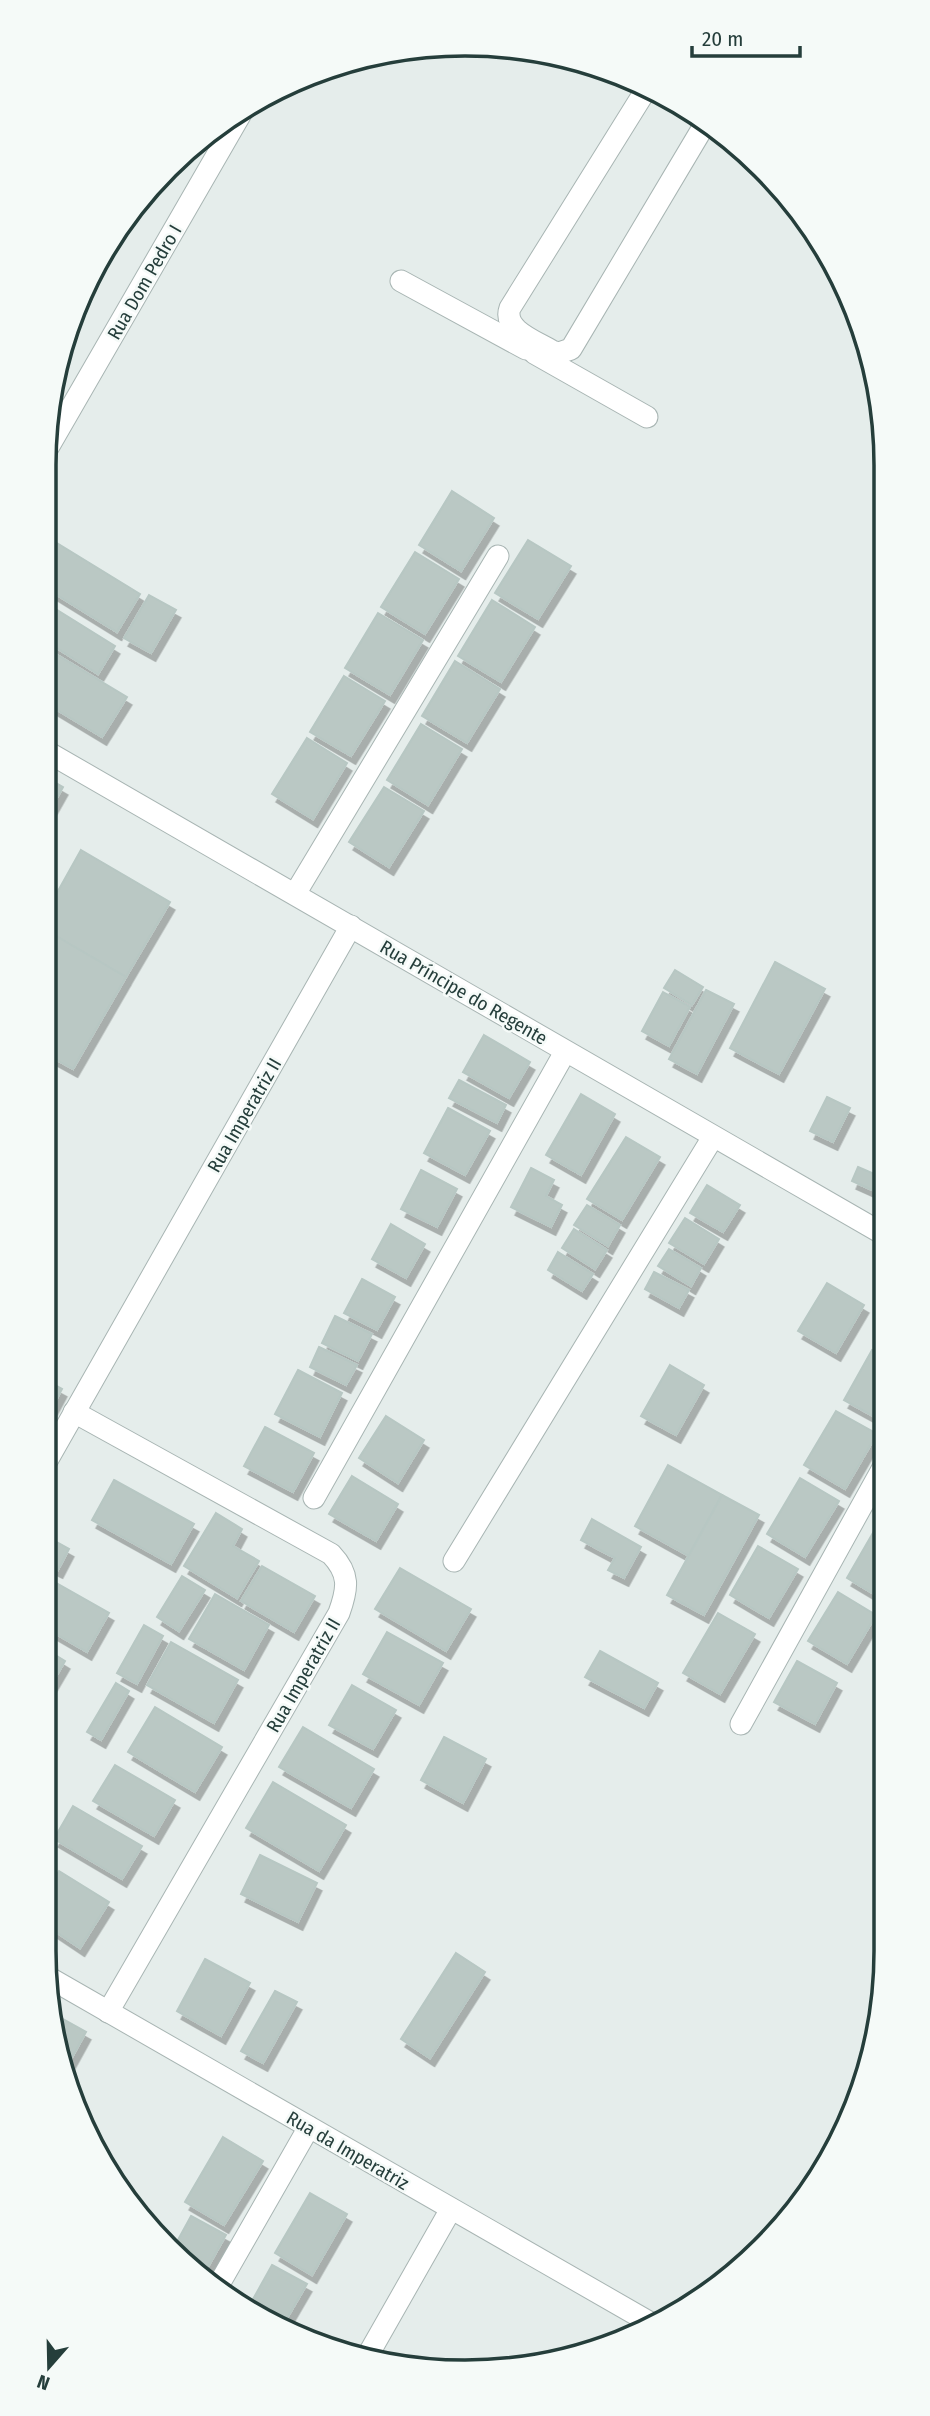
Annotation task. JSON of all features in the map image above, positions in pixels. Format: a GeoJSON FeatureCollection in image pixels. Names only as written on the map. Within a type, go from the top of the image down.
{"type":"FeatureCollection","features":[{"type":"Feature","properties":{"kind":"street"},"geometry":{"type":"LineString","coordinates":[[642,96],[510,308],[510,324],[531,345],[559,353],[571,349],[701,131]]}},
{"type":"Feature","properties":{"kind":"street","name":"Rua Dom Pedro I"},"geometry":{"type":"LineString","coordinates":[[58,431],[232,130]]}},
{"type":"Feature","properties":{"kind":"street"},"geometry":{"type":"LineString","coordinates":[[401,281],[531,345],[647,417]]}},
{"type":"Feature","properties":{"kind":"street"},"geometry":{"type":"LineString","coordinates":[[295,894],[498,556]]}},
{"type":"Feature","properties":{"kind":"street","name":"Rua Príncipe do Regente"},"geometry":{"type":"LineString","coordinates":[[56,757],[874,1229]]}},
{"type":"Feature","properties":{"kind":"street","name":"Rua Imperatriz II"},"geometry":{"type":"LineString","coordinates":[[56,1444],[351,926]]}},
{"type":"Feature","properties":{"kind":"street"},"geometry":{"type":"LineString","coordinates":[[314,1498],[565,1052]]}},
{"type":"Feature","properties":{"kind":"street"},"geometry":{"type":"LineString","coordinates":[[454,1561],[713,1137]]}},
{"type":"Feature","properties":{"kind":"street","name":"Rua Imperatriz II"},"geometry":{"type":"LineString","coordinates":[[74,1412],[331,1554],[341,1565],[346,1578],[345,1595],[339,1613],[108,2011]]}},
{"type":"Feature","properties":{"kind":"street"},"geometry":{"type":"LineString","coordinates":[[741,1724],[874,1484]]}},
{"type":"Feature","properties":{"kind":"street","name":"Rua da Imperatriz"},"geometry":{"type":"LineString","coordinates":[[57,1982],[644,2319]]}},
{"type":"Feature","properties":{"kind":"street"},"geometry":{"type":"LineString","coordinates":[[222,2279],[309,2127]]}},
{"type":"Feature","properties":{"kind":"street"},"geometry":{"type":"LineString","coordinates":[[371,2349],[451,2208]]}},
{"type":"Feature","properties":{"kind":"building"},"geometry":{"type":"Polygon","coordinates":[[[452,491],[494,518],[461,571],[419,545],[452,491]]]}},
{"type":"Feature","properties":{"kind":"building"},"geometry":{"type":"Polygon","coordinates":[[[528,540],[571,566],[538,619],[495,593],[528,540]]]}},
{"type":"Feature","properties":{"kind":"building"},"geometry":{"type":"Polygon","coordinates":[[[56,542],[140,594],[117,632],[56,594],[56,542]]]}},
{"type":"Feature","properties":{"kind":"building"},"geometry":{"type":"Polygon","coordinates":[[[415,552],[459,579],[425,634],[381,607],[415,552]]]}},
{"type":"Feature","properties":{"kind":"building"},"geometry":{"type":"Polygon","coordinates":[[[149,595],[176,610],[151,653],[124,638],[149,595]]]}},
{"type":"Feature","properties":{"kind":"building"},"geometry":{"type":"Polygon","coordinates":[[[492,600],[535,627],[501,682],[458,656],[492,600]]]}},
{"type":"Feature","properties":{"kind":"building"},"geometry":{"type":"Polygon","coordinates":[[[56,609],[115,646],[98,674],[56,648],[56,609]]]}},
{"type":"Feature","properties":{"kind":"building"},"geometry":{"type":"Polygon","coordinates":[[[378,613],[423,640],[390,695],[345,668],[378,613]]]}},
{"type":"Feature","properties":{"kind":"building"},"geometry":{"type":"Polygon","coordinates":[[[56,654],[127,697],[102,737],[56,709],[56,654]]]}},
{"type":"Feature","properties":{"kind":"building"},"geometry":{"type":"Polygon","coordinates":[[[455,661],[500,689],[467,743],[422,716],[455,661]]]}},
{"type":"Feature","properties":{"kind":"building"},"geometry":{"type":"Polygon","coordinates":[[[344,676],[385,701],[351,756],[310,732],[344,676]]]}},
{"type":"Feature","properties":{"kind":"building"},"geometry":{"type":"Polygon","coordinates":[[[421,724],[462,749],[428,805],[387,780],[421,724]]]}},
{"type":"Feature","properties":{"kind":"building"},"geometry":{"type":"Polygon","coordinates":[[[307,738],[347,763],[313,819],[272,794],[307,738]]]}},
{"type":"Feature","properties":{"kind":"building"},"geometry":{"type":"Polygon","coordinates":[[[56,783],[63,787],[56,800],[56,783]]]}},
{"type":"Feature","properties":{"kind":"building"},"geometry":{"type":"Polygon","coordinates":[[[384,787],[424,811],[389,867],[349,842],[384,787]]]}},
{"type":"Feature","properties":{"kind":"building"},"geometry":{"type":"Polygon","coordinates":[[[81,850],[170,902],[126,977],[56,936],[56,895],[81,850]]]}},
{"type":"Feature","properties":{"kind":"building"},"geometry":{"type":"Polygon","coordinates":[[[56,936],[126,977],[73,1069],[56,1060],[56,936]]]}},
{"type":"Feature","properties":{"kind":"building"},"geometry":{"type":"Polygon","coordinates":[[[775,962],[825,989],[779,1074],[730,1048],[775,962]]]}},
{"type":"Feature","properties":{"kind":"building"},"geometry":{"type":"Polygon","coordinates":[[[675,970],[703,987],[692,1005],[664,988],[675,970]]]}},
{"type":"Feature","properties":{"kind":"building"},"geometry":{"type":"Polygon","coordinates":[[[706,990],[734,1004],[697,1074],[669,1059],[706,990]]]}},
{"type":"Feature","properties":{"kind":"building"},"geometry":{"type":"Polygon","coordinates":[[[663,992],[690,1007],[669,1046],[642,1031],[663,992]]]}},
{"type":"Feature","properties":{"kind":"building"},"geometry":{"type":"Polygon","coordinates":[[[484,1035],[530,1062],[509,1098],[463,1072],[484,1035]]]}},
{"type":"Feature","properties":{"kind":"building"},"geometry":{"type":"Polygon","coordinates":[[[459,1080],[506,1105],[497,1123],[449,1098],[459,1080]]]}},
{"type":"Feature","properties":{"kind":"building"},"geometry":{"type":"Polygon","coordinates":[[[581,1094],[615,1114],[581,1175],[546,1155],[581,1094]]]}},
{"type":"Feature","properties":{"kind":"building"},"geometry":{"type":"Polygon","coordinates":[[[827,1097],[850,1108],[833,1142],[810,1131],[827,1097]]]}},
{"type":"Feature","properties":{"kind":"building"},"geometry":{"type":"Polygon","coordinates":[[[448,1108],[490,1131],[465,1175],[424,1153],[448,1108]]]}},
{"type":"Feature","properties":{"kind":"building"},"geometry":{"type":"Polygon","coordinates":[[[626,1137],[660,1157],[622,1220],[587,1199],[626,1137]]]}},
{"type":"Feature","properties":{"kind":"building"},"geometry":{"type":"Polygon","coordinates":[[[858,1167],[874,1174],[872,1190],[852,1181],[858,1167]]]}},
{"type":"Feature","properties":{"kind":"building"},"geometry":{"type":"Polygon","coordinates":[[[531,1168],[554,1180],[546,1196],[562,1205],[551,1227],[511,1207],[531,1168]]]}},
{"type":"Feature","properties":{"kind":"building"},"geometry":{"type":"Polygon","coordinates":[[[421,1170],[457,1189],[437,1227],[401,1209],[421,1170]]]}},
{"type":"Feature","properties":{"kind":"building"},"geometry":{"type":"Polygon","coordinates":[[[707,1185],[740,1205],[723,1232],[690,1213],[707,1185]]]}},
{"type":"Feature","properties":{"kind":"building"},"geometry":{"type":"Polygon","coordinates":[[[587,1205],[620,1225],[608,1246],[574,1225],[587,1205]]]}},
{"type":"Feature","properties":{"kind":"building"},"geometry":{"type":"Polygon","coordinates":[[[685,1218],[719,1239],[704,1264],[669,1243],[685,1218]]]}},
{"type":"Feature","properties":{"kind":"building"},"geometry":{"type":"Polygon","coordinates":[[[391,1224],[425,1244],[406,1278],[372,1259],[391,1224]]]}},
{"type":"Feature","properties":{"kind":"building"},"geometry":{"type":"Polygon","coordinates":[[[574,1229],[607,1250],[595,1269],[562,1248],[574,1229]]]}},
{"type":"Feature","properties":{"kind":"building"},"geometry":{"type":"Polygon","coordinates":[[[669,1249],[701,1268],[691,1286],[658,1266],[669,1249]]]}},
{"type":"Feature","properties":{"kind":"building"},"geometry":{"type":"Polygon","coordinates":[[[558,1252],[593,1274],[582,1291],[548,1270],[558,1252]]]}},
{"type":"Feature","properties":{"kind":"building"},"geometry":{"type":"Polygon","coordinates":[[[654,1272],[689,1290],[679,1308],[645,1289],[654,1272]]]}},
{"type":"Feature","properties":{"kind":"building"},"geometry":{"type":"Polygon","coordinates":[[[362,1279],[395,1297],[377,1330],[344,1313],[362,1279]]]}},
{"type":"Feature","properties":{"kind":"building"},"geometry":{"type":"Polygon","coordinates":[[[827,1283],[864,1305],[836,1353],[798,1331],[827,1283]]]}},
{"type":"Feature","properties":{"kind":"building"},"geometry":{"type":"Polygon","coordinates":[[[335,1316],[372,1334],[358,1361],[322,1343],[335,1316]]]}},
{"type":"Feature","properties":{"kind":"building"},"geometry":{"type":"Polygon","coordinates":[[[319,1347],[357,1365],[346,1385],[310,1367],[319,1347]]]}},
{"type":"Feature","properties":{"kind":"building"},"geometry":{"type":"Polygon","coordinates":[[[872,1350],[874,1351],[874,1416],[844,1400],[872,1350]]]}},
{"type":"Feature","properties":{"kind":"building"},"geometry":{"type":"Polygon","coordinates":[[[670,1365],[704,1385],[676,1435],[641,1416],[670,1365]]]}},
{"type":"Feature","properties":{"kind":"building"},"geometry":{"type":"Polygon","coordinates":[[[298,1370],[342,1393],[320,1437],[275,1414],[298,1370]]]}},
{"type":"Feature","properties":{"kind":"building"},"geometry":{"type":"Polygon","coordinates":[[[56,1386],[62,1389],[56,1400],[56,1386]]]}},
{"type":"Feature","properties":{"kind":"building"},"geometry":{"type":"Polygon","coordinates":[[[836,1411],[874,1432],[874,1439],[845,1489],[804,1465],[836,1411]]]}},
{"type":"Feature","properties":{"kind":"building"},"geometry":{"type":"Polygon","coordinates":[[[386,1416],[424,1440],[398,1483],[359,1458],[386,1416]]]}},
{"type":"Feature","properties":{"kind":"building"},"geometry":{"type":"Polygon","coordinates":[[[265,1427],[314,1453],[293,1492],[244,1466],[265,1427]]]}},
{"type":"Feature","properties":{"kind":"building"},"geometry":{"type":"Polygon","coordinates":[[[668,1465],[722,1495],[689,1556],[635,1526],[668,1465]]]}},
{"type":"Feature","properties":{"kind":"building"},"geometry":{"type":"Polygon","coordinates":[[[352,1476],[398,1504],[376,1541],[329,1514],[352,1476]]]}},
{"type":"Feature","properties":{"kind":"building"},"geometry":{"type":"Polygon","coordinates":[[[800,1478],[839,1501],[805,1557],[767,1534],[800,1478]]]}},
{"type":"Feature","properties":{"kind":"building"},"geometry":{"type":"Polygon","coordinates":[[[114,1480],[194,1524],[171,1564],[92,1520],[114,1480]]]}},
{"type":"Feature","properties":{"kind":"building"},"geometry":{"type":"Polygon","coordinates":[[[722,1495],[759,1515],[704,1615],[667,1595],[722,1495]]]}},
{"type":"Feature","properties":{"kind":"building"},"geometry":{"type":"Polygon","coordinates":[[[216,1513],[242,1529],[233,1546],[259,1561],[237,1598],[184,1566],[216,1513]]]}},
{"type":"Feature","properties":{"kind":"building"},"geometry":{"type":"Polygon","coordinates":[[[592,1519],[641,1547],[624,1578],[608,1570],[615,1558],[581,1540],[592,1519]]]}},
{"type":"Feature","properties":{"kind":"building"},"geometry":{"type":"Polygon","coordinates":[[[874,1531],[874,1594],[847,1578],[874,1531]]]}},
{"type":"Feature","properties":{"kind":"building"},"geometry":{"type":"Polygon","coordinates":[[[56,1542],[69,1549],[58,1570],[56,1569],[56,1542]]]}},
{"type":"Feature","properties":{"kind":"building"},"geometry":{"type":"Polygon","coordinates":[[[758,1546],[798,1569],[769,1618],[730,1595],[758,1546]]]}},
{"type":"Feature","properties":{"kind":"building"},"geometry":{"type":"Polygon","coordinates":[[[262,1566],[315,1596],[294,1632],[241,1601],[262,1566]]]}},
{"type":"Feature","properties":{"kind":"building"},"geometry":{"type":"Polygon","coordinates":[[[400,1568],[471,1609],[446,1651],[375,1609],[400,1568]]]}},
{"type":"Feature","properties":{"kind":"building"},"geometry":{"type":"Polygon","coordinates":[[[182,1576],[205,1590],[179,1631],[157,1617],[182,1576]]]}},
{"type":"Feature","properties":{"kind":"building"},"geometry":{"type":"Polygon","coordinates":[[[56,1583],[109,1613],[87,1652],[56,1634],[56,1583]]]}},
{"type":"Feature","properties":{"kind":"building"},"geometry":{"type":"Polygon","coordinates":[[[838,1592],[874,1614],[874,1618],[847,1664],[808,1641],[838,1592]]]}},
{"type":"Feature","properties":{"kind":"building"},"geometry":{"type":"Polygon","coordinates":[[[215,1594],[269,1625],[244,1670],[189,1639],[215,1594]]]}},
{"type":"Feature","properties":{"kind":"building"},"geometry":{"type":"Polygon","coordinates":[[[718,1613],[755,1634],[720,1694],[683,1673],[718,1613]]]}},
{"type":"Feature","properties":{"kind":"building"},"geometry":{"type":"Polygon","coordinates":[[[144,1625],[163,1636],[137,1684],[117,1673],[144,1625]]]}},
{"type":"Feature","properties":{"kind":"building"},"geometry":{"type":"Polygon","coordinates":[[[387,1632],[443,1663],[419,1705],[363,1674],[387,1632]]]}},
{"type":"Feature","properties":{"kind":"building"},"geometry":{"type":"Polygon","coordinates":[[[171,1642],[238,1680],[214,1723],[147,1685],[171,1642]]]}},
{"type":"Feature","properties":{"kind":"building"},"geometry":{"type":"Polygon","coordinates":[[[600,1651],[658,1683],[644,1708],[585,1677],[600,1651]]]}},
{"type":"Feature","properties":{"kind":"building"},"geometry":{"type":"Polygon","coordinates":[[[56,1655],[65,1661],[56,1676],[56,1655]]]}},
{"type":"Feature","properties":{"kind":"building"},"geometry":{"type":"Polygon","coordinates":[[[797,1661],[837,1683],[815,1724],[774,1702],[797,1661]]]}},
{"type":"Feature","properties":{"kind":"building"},"geometry":{"type":"Polygon","coordinates":[[[116,1683],[129,1691],[101,1740],[87,1732],[116,1683]]]}},
{"type":"Feature","properties":{"kind":"building"},"geometry":{"type":"Polygon","coordinates":[[[352,1685],[396,1710],[373,1749],[329,1725],[352,1685]]]}},
{"type":"Feature","properties":{"kind":"building"},"geometry":{"type":"Polygon","coordinates":[[[155,1707],[222,1747],[195,1792],[128,1752],[155,1707]]]}},
{"type":"Feature","properties":{"kind":"building"},"geometry":{"type":"Polygon","coordinates":[[[303,1727],[374,1769],[351,1808],[279,1767],[303,1727]]]}},
{"type":"Feature","properties":{"kind":"building"},"geometry":{"type":"Polygon","coordinates":[[[444,1737],[486,1759],[463,1803],[421,1780],[444,1737]]]}},
{"type":"Feature","properties":{"kind":"building"},"geometry":{"type":"Polygon","coordinates":[[[115,1765],[175,1800],[154,1836],[93,1801],[115,1765]]]}},
{"type":"Feature","properties":{"kind":"building"},"geometry":{"type":"Polygon","coordinates":[[[273,1782],[346,1825],[319,1871],[246,1828],[273,1782]]]}},
{"type":"Feature","properties":{"kind":"building"},"geometry":{"type":"Polygon","coordinates":[[[73,1806],[142,1846],[122,1879],[56,1840],[73,1806]]]}},
{"type":"Feature","properties":{"kind":"building"},"geometry":{"type":"Polygon","coordinates":[[[260,1855],[317,1883],[298,1922],[241,1894],[260,1855]]]}},
{"type":"Feature","properties":{"kind":"building"},"geometry":{"type":"Polygon","coordinates":[[[59,1871],[109,1902],[80,1948],[56,1932],[56,1876],[59,1871]]]}},
{"type":"Feature","properties":{"kind":"building"},"geometry":{"type":"Polygon","coordinates":[[[456,1953],[485,1972],[430,2058],[401,2039],[456,1953]]]}},
{"type":"Feature","properties":{"kind":"building"},"geometry":{"type":"Polygon","coordinates":[[[205,1959],[250,1983],[221,2036],[177,2011],[205,1959]]]}},
{"type":"Feature","properties":{"kind":"building"},"geometry":{"type":"Polygon","coordinates":[[[275,1991],[297,2002],[263,2063],[241,2051],[275,1991]]]}},
{"type":"Feature","properties":{"kind":"building"},"geometry":{"type":"Polygon","coordinates":[[[62,2018],[86,2032],[71,2060],[62,2018]]]}},
{"type":"Feature","properties":{"kind":"building"},"geometry":{"type":"Polygon","coordinates":[[[223,2137],[263,2161],[224,2225],[185,2202],[223,2137]]]}},
{"type":"Feature","properties":{"kind":"building"},"geometry":{"type":"Polygon","coordinates":[[[310,2193],[347,2214],[312,2275],[275,2253],[310,2193]]]}},
{"type":"Feature","properties":{"kind":"building"},"geometry":{"type":"Polygon","coordinates":[[[191,2216],[226,2235],[207,2268],[177,2241],[191,2216]]]}},
{"type":"Feature","properties":{"kind":"building"},"geometry":{"type":"Polygon","coordinates":[[[272,2265],[307,2284],[286,2319],[252,2300],[272,2265]]]}}]}
